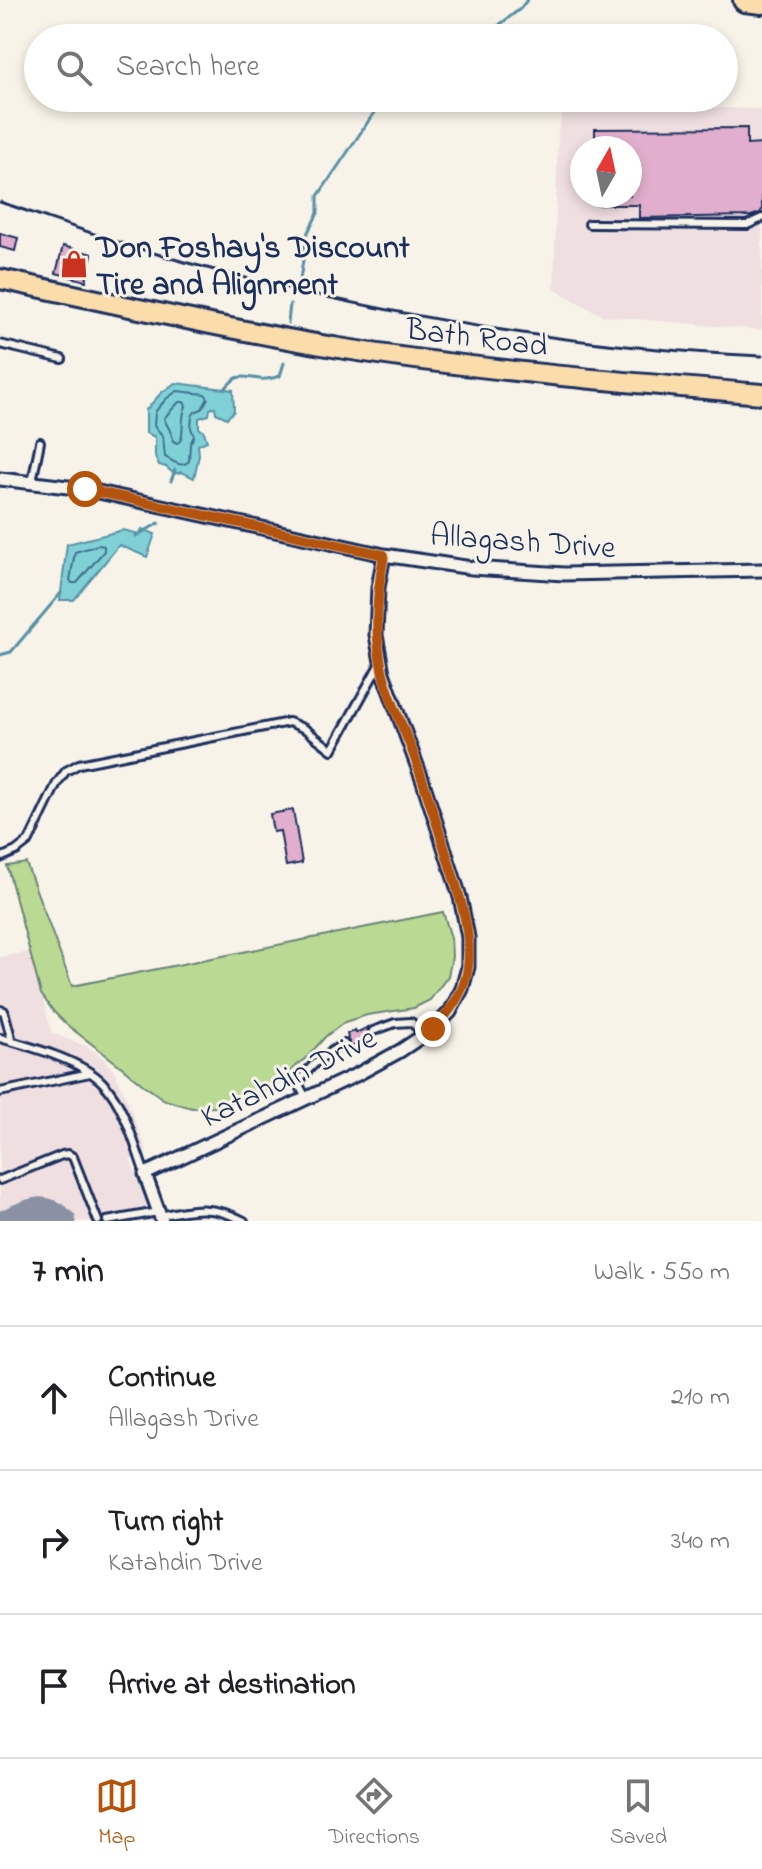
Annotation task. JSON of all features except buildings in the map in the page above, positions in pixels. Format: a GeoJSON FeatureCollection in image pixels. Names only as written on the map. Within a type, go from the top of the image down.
{"type":"FeatureCollection","features":[{"type":"Feature","properties":{"kind":"highway"},"geometry":{"type":"LineString","coordinates":[[745,0],[762,2]]}},
{"type":"Feature","properties":{"kind":"main road","name":"Bath Road"},"geometry":{"type":"LineString","coordinates":[[0,279],[168,316],[366,352],[508,371],[762,394]]}},
{"type":"Feature","properties":{"kind":"street","name":"Allagash Drive"},"geometry":{"type":"LineString","coordinates":[[0,479],[85,489],[384,555],[472,568],[564,574],[762,570]]}},
{"type":"Feature","properties":{"kind":"street","name":"Katahdin Drive"},"geometry":{"type":"LineString","coordinates":[[145,1174],[358,1074],[400,1051],[425,1035],[450,1012],[462,989],[468,967],[468,937],[460,897],[422,779],[383,673],[376,635],[378,588],[384,555]]}},
{"type":"Feature","properties":{"kind":"street"},"geometry":{"type":"LineString","coordinates":[[145,1174],[160,1216]]}},
{"type":"Feature","properties":{"kind":"lane"},"geometry":{"type":"LineString","coordinates":[[589,224],[747,225],[762,218]]}},
{"type":"Feature","properties":{"kind":"lane"},"geometry":{"type":"LineString","coordinates":[[0,344],[62,359]]}},
{"type":"Feature","properties":{"kind":"lane"},"geometry":{"type":"LineString","coordinates":[[31,483],[40,442]]}},
{"type":"Feature","properties":{"kind":"lane"},"geometry":{"type":"LineString","coordinates":[[0,858],[29,841],[57,783],[66,771],[79,764],[289,722],[305,729],[332,750],[381,661]]}},
{"type":"Feature","properties":{"kind":"lane"},"geometry":{"type":"LineString","coordinates":[[0,1010],[4,1011],[12,1041]]}},
{"type":"Feature","properties":{"kind":"lane"},"geometry":{"type":"LineString","coordinates":[[373,1031],[395,1023],[411,1022],[425,1035]]}},
{"type":"Feature","properties":{"kind":"lane"},"geometry":{"type":"LineString","coordinates":[[0,1038],[71,1062],[103,1083],[118,1103],[145,1174]]}},
{"type":"Feature","properties":{"kind":"lane"},"geometry":{"type":"LineString","coordinates":[[306,1098],[298,1083],[305,1073],[318,1059],[344,1044]]}},
{"type":"Feature","properties":{"kind":"lane"},"geometry":{"type":"LineString","coordinates":[[0,1092],[91,1073]]}},
{"type":"Feature","properties":{"kind":"lane"},"geometry":{"type":"LineString","coordinates":[[0,1180],[68,1154],[73,1157],[98,1221]]}},
{"type":"Feature","properties":{"kind":"lane"},"geometry":{"type":"LineString","coordinates":[[107,1221],[207,1208],[223,1211],[244,1221]]}},
{"type":"Feature","properties":{"kind":"shaded area"},"geometry":{"type":"Polygon","coordinates":[[[738,108],[762,109],[762,330],[603,316],[554,289],[558,131],[563,112],[738,112],[738,108]]]}},
{"type":"Feature","properties":{"kind":"shaded area"},"geometry":{"type":"Polygon","coordinates":[[[30,952],[52,1033],[88,1047],[103,1058],[114,1071],[124,1092],[147,1151],[130,1159],[155,1221],[0,1221],[0,957],[30,952]]]}},
{"type":"Feature","properties":{"kind":"green space"},"geometry":{"type":"Polygon","coordinates":[[[26,863],[72,986],[443,912],[451,938],[452,957],[448,976],[430,1000],[414,1008],[367,1015],[345,1022],[268,1090],[215,1107],[192,1108],[165,1100],[142,1084],[67,1025],[41,994],[7,866],[26,863]]]}},
{"type":"Feature","properties":{"kind":"water"},"geometry":{"type":"Polygon","coordinates":[[[175,383],[233,390],[234,411],[227,418],[216,413],[215,407],[210,409],[209,415],[199,418],[199,428],[207,441],[198,445],[194,478],[182,472],[174,474],[159,465],[155,456],[155,437],[146,433],[146,410],[175,383]]]}},
{"type":"Feature","properties":{"kind":"water"},"geometry":{"type":"Polygon","coordinates":[[[142,529],[155,534],[147,557],[119,545],[74,600],[60,600],[67,544],[124,530],[140,535],[142,529]]]}},
{"type":"Feature","properties":{"kind":"waterway"},"geometry":{"type":"LineString","coordinates":[[500,24],[527,0]]}},
{"type":"Feature","properties":{"kind":"waterway"},"geometry":{"type":"LineString","coordinates":[[300,280],[307,234],[318,213],[318,196],[375,112]]}},
{"type":"Feature","properties":{"kind":"waterway"},"geometry":{"type":"LineString","coordinates":[[288,323],[290,304]]}},
{"type":"Feature","properties":{"kind":"waterway"},"geometry":{"type":"LineString","coordinates":[[225,389],[241,377],[265,379],[280,376],[284,363]]}},
{"type":"Feature","properties":{"kind":"waterway"},"geometry":{"type":"LineString","coordinates":[[171,481],[175,470]]}},
{"type":"Feature","properties":{"kind":"waterway"},"geometry":{"type":"LineString","coordinates":[[136,536],[159,523]]}},
{"type":"Feature","properties":{"kind":"waterway"},"geometry":{"type":"LineString","coordinates":[[0,655],[11,652],[61,593]]}},
{"type":"Feature","properties":{"kind":"taxiway"},"geometry":{"type":"LineString","coordinates":[[8,1221],[37,1210],[49,1212],[63,1221]]}},
{"type":"Feature","properties":{"kind":"railway"},"geometry":{"type":"LineString","coordinates":[[0,202],[181,261],[413,315],[622,346],[762,356]]}},
{"type":"Feature","properties":{"kind":"place","name":"Don Foshay's Discount Tire and Alignment"},"geometry":{"type":"Point","coordinates":[74,264]}},
{"type":"Feature","properties":{"kind":"route"},"geometry":{"type":"LineString","coordinates":[[85,489],[384,555],[378,588],[376,635],[383,673],[422,779],[460,897],[468,937],[468,967],[462,989],[450,1012],[433,1029]]}}]}
